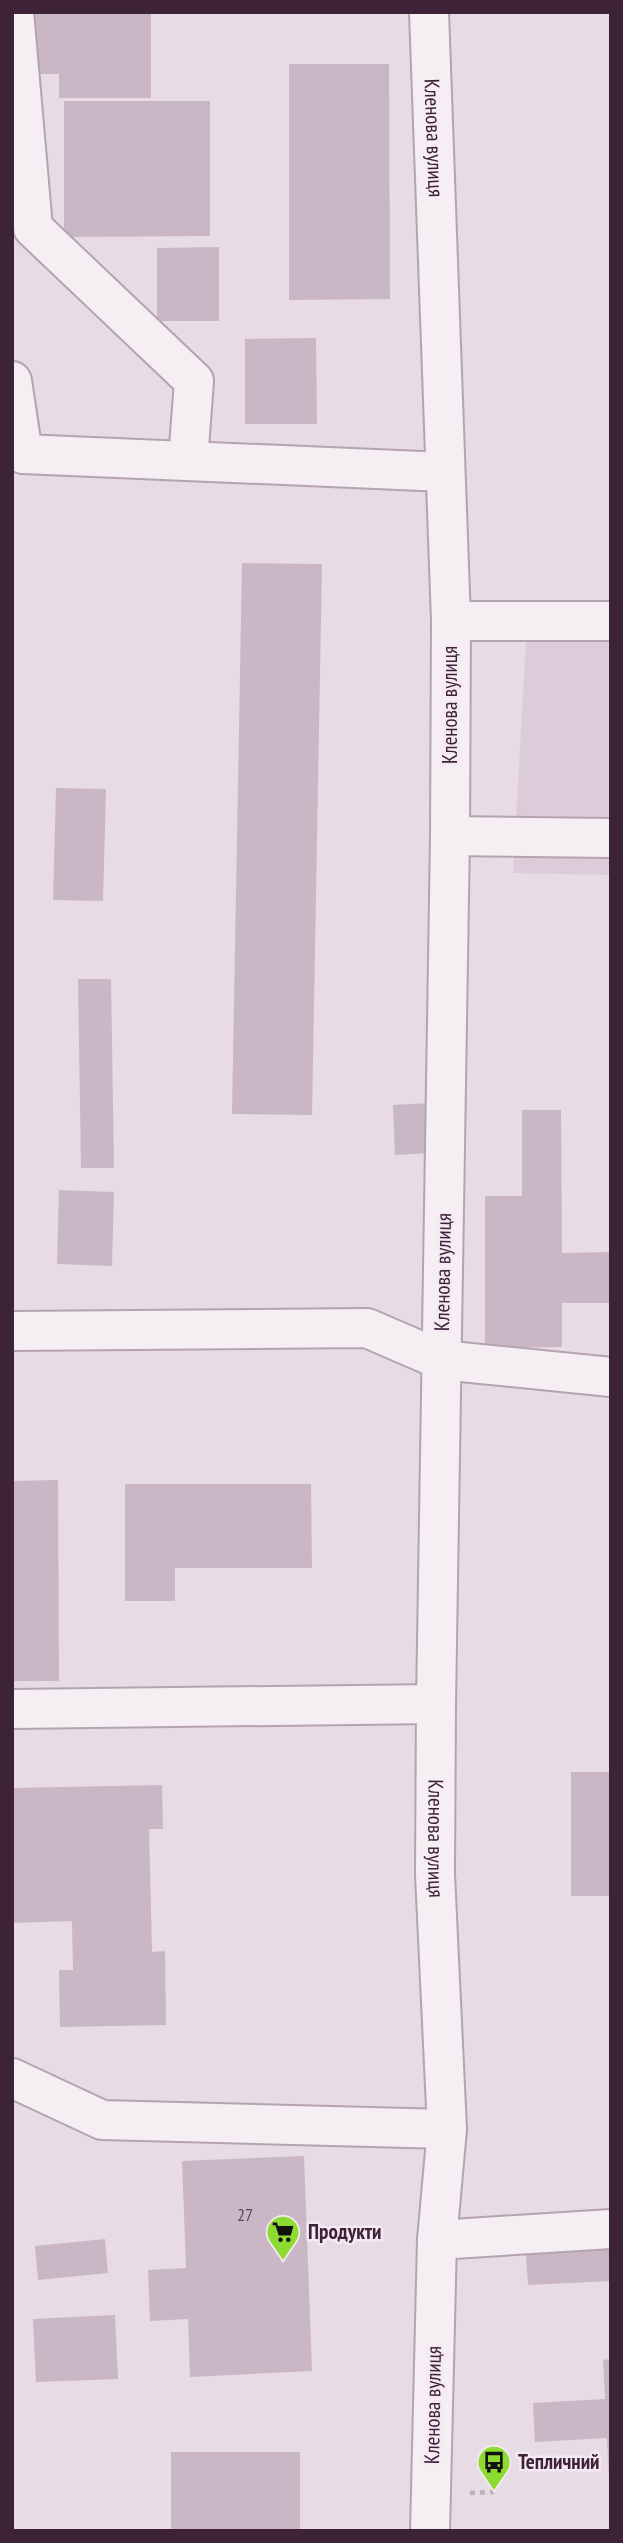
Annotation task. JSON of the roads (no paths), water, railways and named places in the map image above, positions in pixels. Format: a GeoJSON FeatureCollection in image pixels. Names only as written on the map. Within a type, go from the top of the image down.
{"type":"FeatureCollection","features":[{"type":"Feature","properties":{"kind":"street"},"geometry":{"type":"LineString","coordinates":[[14,12],[33,228],[194,381],[188,461]]}},
{"type":"Feature","properties":{"kind":"street","name":"Кленова вулиця"},"geometry":{"type":"LineString","coordinates":[[429,12],[451,621],[435,1874],[447,2129],[437,2240],[430,2531]]}},
{"type":"Feature","properties":{"kind":"street"},"geometry":{"type":"LineString","coordinates":[[12,380],[23,454],[445,472]]}},
{"type":"Feature","properties":{"kind":"street"},"geometry":{"type":"LineString","coordinates":[[451,621],[611,621]]}},
{"type":"Feature","properties":{"kind":"street"},"geometry":{"type":"LineString","coordinates":[[450,836],[611,838]]}},
{"type":"Feature","properties":{"kind":"street"},"geometry":{"type":"LineString","coordinates":[[12,1331],[367,1328],[441,1360],[611,1377]]}},
{"type":"Feature","properties":{"kind":"street"},"geometry":{"type":"LineString","coordinates":[[12,1709],[436,1704]]}},
{"type":"Feature","properties":{"kind":"street"},"geometry":{"type":"LineString","coordinates":[[12,2078],[102,2120],[447,2129]]}},
{"type":"Feature","properties":{"kind":"street"},"geometry":{"type":"LineString","coordinates":[[437,2240],[611,2229]]}},
{"type":"Feature","properties":{"kind":"place","name":"Продукти"},"geometry":{"type":"Point","coordinates":[283,2262]}},
{"type":"Feature","properties":{"kind":"place","name":"Тепличний"},"geometry":{"type":"Point","coordinates":[494,2492]}}]}
